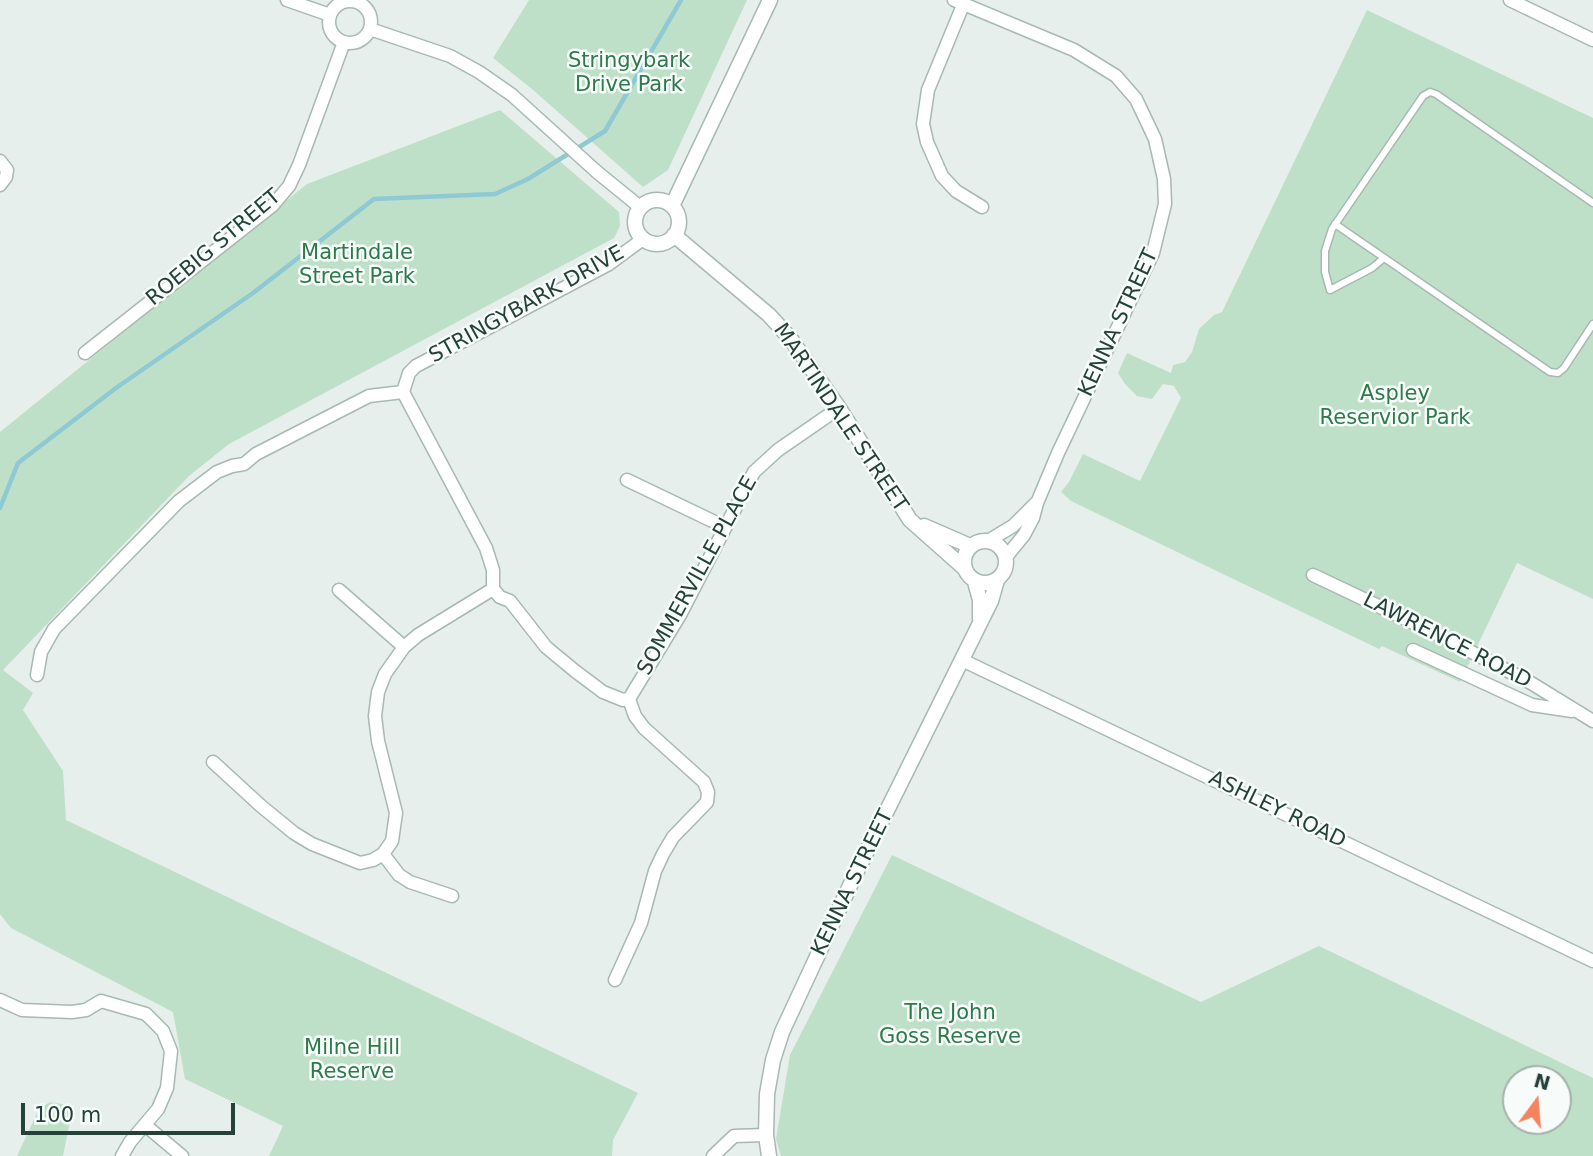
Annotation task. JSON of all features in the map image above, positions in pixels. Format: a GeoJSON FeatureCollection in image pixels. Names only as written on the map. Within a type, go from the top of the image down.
{"type":"FeatureCollection","features":[{"type":"Feature","properties":{"kind":"street"},"geometry":{"type":"LineString","coordinates":[[287,0],[330,15]]}},
{"type":"Feature","properties":{"kind":"street"},"geometry":{"type":"LineString","coordinates":[[672,206],[770,0]]}},
{"type":"Feature","properties":{"kind":"street"},"geometry":{"type":"LineString","coordinates":[[1510,0],[1593,40]]}},
{"type":"Feature","properties":{"kind":"street"},"geometry":{"type":"LineString","coordinates":[[345,1],[360,1],[369,11],[370,29],[363,39],[344,42],[331,32],[330,15],[345,1]]}},
{"type":"Feature","properties":{"kind":"street"},"geometry":{"type":"LineString","coordinates":[[958,2],[928,90],[923,124],[926,142],[942,176],[956,191],[982,208]]}},
{"type":"Feature","properties":{"kind":"street","name":"KENNA STREET"},"geometry":{"type":"LineString","coordinates":[[769,1156],[766,1135],[767,1094],[773,1060],[782,1032],[854,877],[992,601],[997,580],[1005,570],[1006,557],[1024,535],[1033,518],[1037,503],[1153,253],[1164,204],[1164,179],[1158,150],[1136,99],[1116,76],[1074,50],[958,2]]}},
{"type":"Feature","properties":{"kind":"street"},"geometry":{"type":"LineString","coordinates":[[370,29],[450,56],[479,72],[512,95],[640,207],[653,200],[660,200],[672,206],[679,224],[674,235]]}},
{"type":"Feature","properties":{"kind":"street","name":"ROEBIG STREET"},"geometry":{"type":"LineString","coordinates":[[85,353],[273,205],[289,186],[344,42]]}},
{"type":"Feature","properties":{"kind":"street"},"geometry":{"type":"LineString","coordinates":[[0,161],[7,170],[0,185]]}},
{"type":"Feature","properties":{"kind":"street","name":"STRINGYBARK DRIVE"},"geometry":{"type":"LineString","coordinates":[[640,207],[634,220],[638,234],[643,239],[656,244],[669,240],[674,235]]}},
{"type":"Feature","properties":{"kind":"street","name":"MARTINDALE STREET"},"geometry":{"type":"LineString","coordinates":[[674,235],[769,315],[790,338],[839,408],[910,520],[963,567]]}},
{"type":"Feature","properties":{"kind":"street","name":"STRINGYBARK DRIVE"},"geometry":{"type":"LineString","coordinates":[[403,392],[409,373],[416,366],[609,264],[643,239]]}},
{"type":"Feature","properties":{"kind":"street"},"geometry":{"type":"LineString","coordinates":[[37,675],[41,652],[54,629],[180,501],[217,472],[244,464],[256,454],[369,396],[403,392],[486,548],[494,570],[493,589],[500,597],[510,601],[546,647],[575,671],[603,692],[623,700],[629,699],[635,716],[644,728],[705,782],[707,802],[673,836],[663,854],[641,923],[615,980]]}},
{"type":"Feature","properties":{"kind":"street","name":"SOMMERVILLE PLACE"},"geometry":{"type":"LineString","coordinates":[[629,699],[680,615],[754,472],[778,450],[839,408]]}},
{"type":"Feature","properties":{"kind":"street"},"geometry":{"type":"LineString","coordinates":[[626,480],[725,527]]}},
{"type":"Feature","properties":{"kind":"street","name":"KENNA STREET"},"geometry":{"type":"LineString","coordinates":[[970,547],[975,543],[988,541],[1013,526],[1037,503]]}},
{"type":"Feature","properties":{"kind":"street","name":"MARTINDALE STREET"},"geometry":{"type":"LineString","coordinates":[[910,520],[970,547]]}},
{"type":"Feature","properties":{"kind":"street"},"geometry":{"type":"LineString","coordinates":[[988,541],[999,547],[1006,557]]}},
{"type":"Feature","properties":{"kind":"street"},"geometry":{"type":"LineString","coordinates":[[970,547],[964,556],[963,567],[975,582],[980,600],[980,621]]}},
{"type":"Feature","properties":{"kind":"street","name":"LAWRENCE ROAD"},"geometry":{"type":"LineString","coordinates":[[1312,575],[1437,634],[1531,683],[1593,721]]}},
{"type":"Feature","properties":{"kind":"street"},"geometry":{"type":"LineString","coordinates":[[975,582],[986,584],[997,580]]}},
{"type":"Feature","properties":{"kind":"street"},"geometry":{"type":"LineString","coordinates":[[213,762],[269,813],[312,844],[360,863],[383,854],[392,841],[396,813],[374,716],[378,692],[385,674],[404,647],[418,635],[493,589]]}},
{"type":"Feature","properties":{"kind":"street"},"geometry":{"type":"LineString","coordinates":[[339,590],[404,647]]}},
{"type":"Feature","properties":{"kind":"street","name":"LAWRENCE ROAD"},"geometry":{"type":"LineString","coordinates":[[1413,650],[1532,705],[1579,713]]}},
{"type":"Feature","properties":{"kind":"street","name":"ASHLEY ROAD"},"geometry":{"type":"LineString","coordinates":[[962,660],[1593,961]]}},
{"type":"Feature","properties":{"kind":"street"},"geometry":{"type":"LineString","coordinates":[[383,854],[399,875],[410,882],[452,896]]}},
{"type":"Feature","properties":{"kind":"street"},"geometry":{"type":"LineString","coordinates":[[0,1000],[22,1010],[64,1012],[86,1010],[101,1001],[146,1014],[163,1031],[168,1041],[171,1061],[167,1088],[158,1110],[130,1142],[122,1156]]}},
{"type":"Feature","properties":{"kind":"street"},"geometry":{"type":"LineString","coordinates":[[145,1125],[181,1156]]}},
{"type":"Feature","properties":{"kind":"street"},"geometry":{"type":"LineString","coordinates":[[713,1156],[734,1136],[766,1135]]}},
{"type":"Feature","properties":{"kind":"lane"},"geometry":{"type":"LineString","coordinates":[[1384,258],[1373,268],[1330,290],[1325,272],[1325,251],[1335,224],[1423,96],[1430,92],[1593,202]]}},
{"type":"Feature","properties":{"kind":"lane"},"geometry":{"type":"LineString","coordinates":[[1335,224],[1550,372],[1558,373],[1564,368],[1593,324]]}},
{"type":"Feature","properties":{"kind":"green space","name":"Stringybark Drive Park"},"geometry":{"type":"Polygon","coordinates":[[[529,0],[747,0],[668,170],[643,187],[493,58],[529,0]]]}},
{"type":"Feature","properties":{"kind":"green space","name":"Aspley Reservior Park"},"geometry":{"type":"Polygon","coordinates":[[[1367,10],[1593,118],[1593,599],[1517,563],[1460,682],[1382,646],[1379,649],[1071,501],[1061,492],[1083,454],[1140,481],[1181,398],[1174,386],[1163,384],[1152,399],[1137,396],[1118,373],[1127,353],[1171,373],[1173,365],[1185,362],[1192,352],[1199,329],[1214,315],[1222,312],[1367,10]]]}},
{"type":"Feature","properties":{"kind":"green space"},"geometry":{"type":"Polygon","coordinates":[[[500,110],[619,212],[620,226],[614,238],[229,444],[189,476],[3,670],[33,693],[23,710],[63,771],[66,820],[638,1093],[613,1140],[612,1156],[269,1156],[283,1126],[185,1079],[173,1012],[11,928],[0,914],[0,432],[307,184],[500,110]]]}},
{"type":"Feature","properties":{"kind":"green space","name":"The John Goss Reserve"},"geometry":{"type":"Polygon","coordinates":[[[892,855],[1201,1002],[1319,946],[1566,1065],[1502,1065],[1502,1135],[1572,1135],[1572,1068],[1593,1078],[1593,1156],[781,1156],[776,1139],[790,1055],[892,855]]]}},
{"type":"Feature","properties":{"kind":"green space"},"geometry":{"type":"Polygon","coordinates":[[[50,1102],[68,1105],[71,1116],[63,1156],[17,1156],[39,1109],[50,1102]]]}},
{"type":"Feature","properties":{"kind":"waterway"},"geometry":{"type":"LineString","coordinates":[[0,508],[18,463],[116,388],[253,293],[374,199],[495,194],[528,179],[605,131],[681,0]]}},
{"type":"Feature","properties":{"kind":"park label","name":"Martindale Street Park"},"geometry":{"type":"Point","coordinates":[357,266]}},
{"type":"Feature","properties":{"kind":"park label","name":"Milne Hill Reserve"},"geometry":{"type":"Point","coordinates":[352,1061]}}]}
